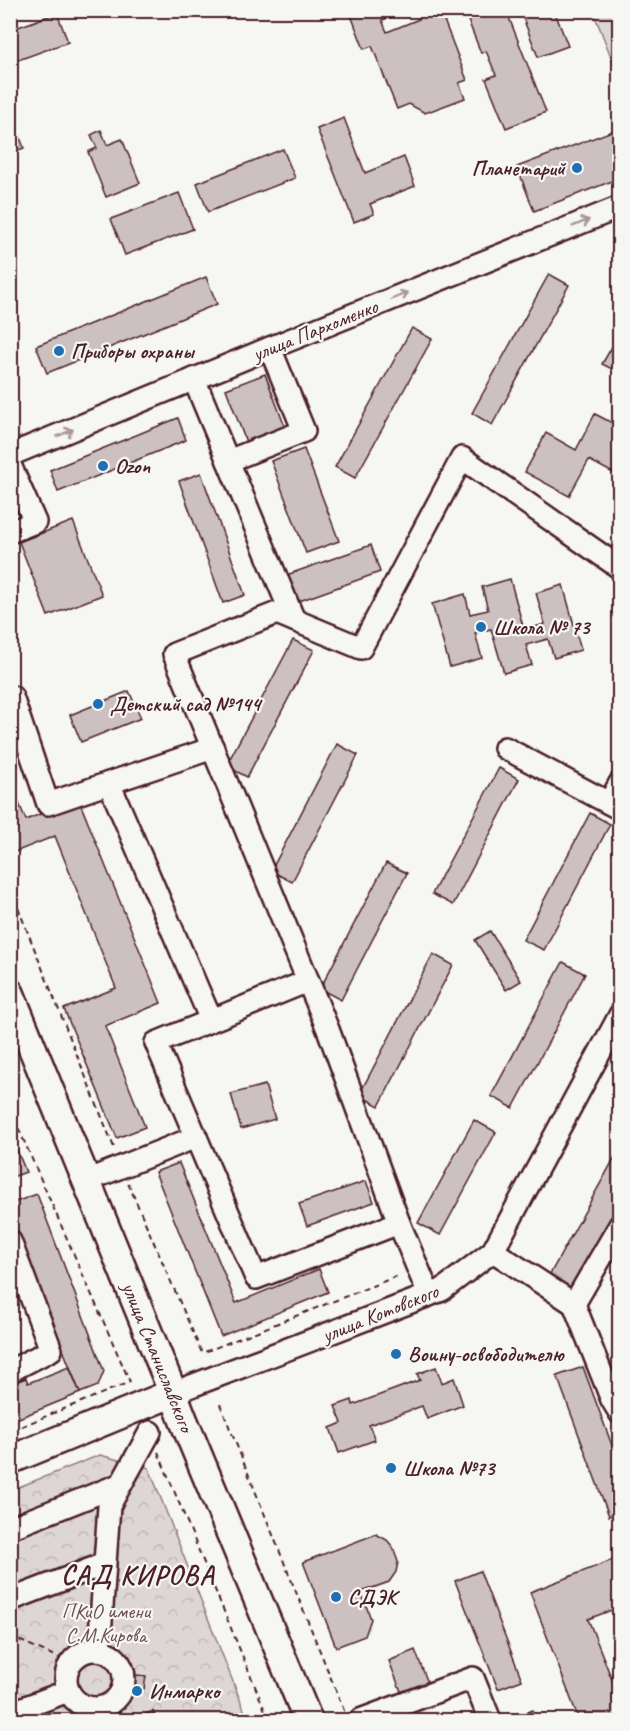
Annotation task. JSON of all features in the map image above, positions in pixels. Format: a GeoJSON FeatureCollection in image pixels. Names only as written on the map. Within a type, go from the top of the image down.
{"type":"FeatureCollection","features":[{"type":"Feature","properties":{"kind":"main road","name":"улица Станиславского"},"geometry":{"type":"LineString","coordinates":[[10,993],[308,1720]]}},
{"type":"Feature","properties":{"kind":"main road","name":"улица Котовского"},"geometry":{"type":"LineString","coordinates":[[10,1460],[173,1393]]}},
{"type":"Feature","properties":{"kind":"street","name":"улица Пархоменко"},"geometry":{"type":"LineString","coordinates":[[10,456],[620,207]]}},
{"type":"Feature","properties":{"kind":"street"},"geometry":{"type":"LineString","coordinates":[[228,461],[304,431],[270,348]]}},
{"type":"Feature","properties":{"kind":"street"},"geometry":{"type":"LineString","coordinates":[[194,379],[294,620]]}},
{"type":"Feature","properties":{"kind":"street"},"geometry":{"type":"LineString","coordinates":[[429,1295],[399,1223],[329,1032],[174,654],[277,614],[361,648],[462,458],[620,568]]}},
{"type":"Feature","properties":{"kind":"street"},"geometry":{"type":"LineString","coordinates":[[10,465],[34,522],[10,532]]}},
{"type":"Feature","properties":{"kind":"street"},"geometry":{"type":"LineString","coordinates":[[11,696],[48,804],[213,748]]}},
{"type":"Feature","properties":{"kind":"street"},"geometry":{"type":"LineString","coordinates":[[505,748],[614,806],[620,783]]}},
{"type":"Feature","properties":{"kind":"street"},"geometry":{"type":"LineString","coordinates":[[109,783],[211,1020]]}},
{"type":"Feature","properties":{"kind":"street"},"geometry":{"type":"LineString","coordinates":[[308,981],[156,1043],[255,1278],[399,1223]]}},
{"type":"Feature","properties":{"kind":"street","name":"улица Котовского"},"geometry":{"type":"LineString","coordinates":[[173,1393],[442,1290],[493,1251],[620,1015]]}},
{"type":"Feature","properties":{"kind":"street"},"geometry":{"type":"LineString","coordinates":[[86,1180],[196,1137]]}},
{"type":"Feature","properties":{"kind":"street"},"geometry":{"type":"LineString","coordinates":[[574,1304],[620,1225]]}},
{"type":"Feature","properties":{"kind":"street"},"geometry":{"type":"LineString","coordinates":[[10,1241],[51,1350],[10,1371]]}},
{"type":"Feature","properties":{"kind":"street"},"geometry":{"type":"LineString","coordinates":[[493,1251],[574,1304],[612,1400],[620,1413]]}},
{"type":"Feature","properties":{"kind":"street"},"geometry":{"type":"LineString","coordinates":[[99,1650],[109,1506],[150,1432]]}},
{"type":"Feature","properties":{"kind":"street"},"geometry":{"type":"LineString","coordinates":[[10,1528],[121,1484]]}},
{"type":"Feature","properties":{"kind":"street"},"geometry":{"type":"LineString","coordinates":[[10,1600],[104,1564]]}},
{"type":"Feature","properties":{"kind":"street"},"geometry":{"type":"LineString","coordinates":[[93,1649],[112,1655],[120,1662],[124,1672],[122,1692],[99,1714],[80,1704],[68,1691],[66,1672],[70,1664],[76,1656],[93,1649]]}},
{"type":"Feature","properties":{"kind":"street"},"geometry":{"type":"LineString","coordinates":[[360,1720],[473,1678],[490,1720]]}},
{"type":"Feature","properties":{"kind":"street"},"geometry":{"type":"LineString","coordinates":[[10,1713],[68,1691]]}},
{"type":"Feature","properties":{"kind":"path"},"geometry":{"type":"LineString","coordinates":[[10,888],[122,1167],[202,1353],[418,1268]]}},
{"type":"Feature","properties":{"kind":"path"},"geometry":{"type":"LineString","coordinates":[[10,1109],[130,1382],[10,1431]]}},
{"type":"Feature","properties":{"kind":"path"},"geometry":{"type":"LineString","coordinates":[[220,1404],[348,1720]]}},
{"type":"Feature","properties":{"kind":"path"},"geometry":{"type":"LineString","coordinates":[[150,1432],[269,1720]]}},
{"type":"Feature","properties":{"kind":"path"},"geometry":{"type":"LineString","coordinates":[[10,1636],[70,1664]]}},
{"type":"Feature","properties":{"kind":"green space"},"geometry":{"type":"Polygon","coordinates":[[[593,11],[619,11],[619,77],[593,11]]]}},
{"type":"Feature","properties":{"kind":"green space","name":"ПКиО имени С.М.Кирова"},"geometry":{"type":"Polygon","coordinates":[[[100,1455],[149,1468],[248,1720],[11,1720],[11,1490],[100,1455]]]}},
{"type":"Feature","properties":{"kind":"building"},"geometry":{"type":"Polygon","coordinates":[[[349,10],[392,10],[394,16],[382,20],[387,32],[419,19],[416,10],[440,10],[467,80],[459,83],[465,98],[425,113],[409,104],[397,109],[372,46],[364,49],[349,10]]]}},
{"type":"Feature","properties":{"kind":"building"},"geometry":{"type":"Polygon","coordinates":[[[464,10],[506,10],[546,112],[506,128],[486,79],[496,75],[486,51],[481,53],[464,10]]]}},
{"type":"Feature","properties":{"kind":"building"},"geometry":{"type":"Polygon","coordinates":[[[520,10],[554,10],[568,46],[538,57],[520,10]]]}},
{"type":"Feature","properties":{"kind":"building"},"geometry":{"type":"Polygon","coordinates":[[[57,13],[68,42],[10,63],[10,30],[57,13]]]}},
{"type":"Feature","properties":{"kind":"building"},"geometry":{"type":"Polygon","coordinates":[[[10,111],[24,148],[10,153],[10,111]]]}},
{"type":"Feature","properties":{"kind":"building"},"geometry":{"type":"Polygon","coordinates":[[[344,118],[365,173],[404,157],[415,186],[370,204],[374,214],[354,222],[317,129],[344,118]]]}},
{"type":"Feature","properties":{"kind":"building"},"geometry":{"type":"Polygon","coordinates":[[[620,128],[620,178],[534,211],[517,167],[620,128]]]}},
{"type":"Feature","properties":{"kind":"building"},"geometry":{"type":"Polygon","coordinates":[[[101,130],[107,145],[122,139],[140,183],[106,197],[88,152],[97,148],[91,135],[101,130]]]}},
{"type":"Feature","properties":{"kind":"building"},"geometry":{"type":"Polygon","coordinates":[[[283,149],[295,178],[208,212],[197,183],[283,149]]]}},
{"type":"Feature","properties":{"kind":"building"},"geometry":{"type":"Polygon","coordinates":[[[179,193],[193,229],[125,255],[111,219],[179,193]]]}},
{"type":"Feature","properties":{"kind":"building"},"geometry":{"type":"Polygon","coordinates":[[[549,274],[569,285],[492,425],[472,413],[549,274]]]}},
{"type":"Feature","properties":{"kind":"building"},"geometry":{"type":"Polygon","coordinates":[[[206,277],[217,304],[47,373],[36,346],[206,277]]]}},
{"type":"Feature","properties":{"kind":"building"},"geometry":{"type":"Polygon","coordinates":[[[412,328],[432,339],[355,478],[335,467],[412,328]]]}},
{"type":"Feature","properties":{"kind":"building"},"geometry":{"type":"Polygon","coordinates":[[[620,333],[620,373],[602,364],[620,333]]]}},
{"type":"Feature","properties":{"kind":"building"},"geometry":{"type":"Polygon","coordinates":[[[265,374],[285,427],[246,442],[226,389],[265,374]]]}},
{"type":"Feature","properties":{"kind":"building"},"geometry":{"type":"Polygon","coordinates":[[[595,414],[620,427],[620,462],[613,473],[589,460],[569,496],[525,472],[546,433],[576,450],[595,414]]]}},
{"type":"Feature","properties":{"kind":"building"},"geometry":{"type":"Polygon","coordinates":[[[178,418],[186,440],[58,492],[50,470],[178,418]]]}},
{"type":"Feature","properties":{"kind":"building"},"geometry":{"type":"Polygon","coordinates":[[[304,449],[339,541],[306,553],[271,461],[304,449]]]}},
{"type":"Feature","properties":{"kind":"building"},"geometry":{"type":"Polygon","coordinates":[[[201,473],[245,595],[223,603],[179,481],[201,473]]]}},
{"type":"Feature","properties":{"kind":"building"},"geometry":{"type":"Polygon","coordinates":[[[73,521],[102,595],[48,616],[19,542],[73,521]]]}},
{"type":"Feature","properties":{"kind":"building"},"geometry":{"type":"Polygon","coordinates":[[[371,545],[380,572],[291,604],[281,577],[371,545]]]}},
{"type":"Feature","properties":{"kind":"building","name":"Школа № 73"},"geometry":{"type":"Polygon","coordinates":[[[510,579],[524,630],[545,624],[536,593],[563,585],[581,650],[554,658],[548,639],[526,645],[532,665],[504,673],[491,629],[475,633],[482,658],[450,667],[432,604],[465,594],[470,614],[488,610],[482,587],[510,579]]]}},
{"type":"Feature","properties":{"kind":"building"},"geometry":{"type":"Polygon","coordinates":[[[293,640],[314,650],[247,777],[226,766],[293,640]]]}},
{"type":"Feature","properties":{"kind":"building"},"geometry":{"type":"Polygon","coordinates":[[[129,691],[141,718],[81,742],[70,715],[129,691]]]}},
{"type":"Feature","properties":{"kind":"building"},"geometry":{"type":"Polygon","coordinates":[[[337,744],[358,755],[292,882],[271,871],[337,744]]]}},
{"type":"Feature","properties":{"kind":"building"},"geometry":{"type":"Polygon","coordinates":[[[499,768],[519,779],[453,905],[432,894],[499,768]]]}},
{"type":"Feature","properties":{"kind":"building"},"geometry":{"type":"Polygon","coordinates":[[[10,782],[26,820],[78,798],[161,1003],[105,1026],[145,1127],[117,1138],[64,1009],[116,988],[55,836],[10,854],[10,782]]]}},
{"type":"Feature","properties":{"kind":"building"},"geometry":{"type":"Polygon","coordinates":[[[590,813],[610,824],[544,950],[523,940],[590,813]]]}},
{"type":"Feature","properties":{"kind":"building"},"geometry":{"type":"Polygon","coordinates":[[[386,863],[407,873],[341,1000],[320,989],[386,863]]]}},
{"type":"Feature","properties":{"kind":"building"},"geometry":{"type":"Polygon","coordinates":[[[490,931],[521,981],[506,990],[475,940],[490,931]]]}},
{"type":"Feature","properties":{"kind":"building"},"geometry":{"type":"Polygon","coordinates":[[[433,954],[453,965],[379,1106],[359,1095],[433,954]]]}},
{"type":"Feature","properties":{"kind":"building"},"geometry":{"type":"Polygon","coordinates":[[[563,962],[585,974],[513,1108],[491,1096],[563,962]]]}},
{"type":"Feature","properties":{"kind":"building"},"geometry":{"type":"Polygon","coordinates":[[[265,1085],[275,1119],[241,1129],[231,1094],[265,1085]]]}},
{"type":"Feature","properties":{"kind":"building"},"geometry":{"type":"Polygon","coordinates":[[[474,1120],[496,1132],[440,1235],[418,1223],[474,1120]]]}},
{"type":"Feature","properties":{"kind":"building"},"geometry":{"type":"Polygon","coordinates":[[[10,1133],[26,1172],[10,1178],[10,1133]]]}},
{"type":"Feature","properties":{"kind":"building"},"geometry":{"type":"Polygon","coordinates":[[[620,1148],[620,1206],[573,1289],[549,1276],[620,1148]]]}},
{"type":"Feature","properties":{"kind":"building"},"geometry":{"type":"Polygon","coordinates":[[[179,1163],[236,1303],[319,1269],[328,1292],[221,1336],[155,1172],[179,1163]]]}},
{"type":"Feature","properties":{"kind":"building"},"geometry":{"type":"Polygon","coordinates":[[[366,1181],[374,1202],[307,1226],[299,1204],[366,1181]]]}},
{"type":"Feature","properties":{"kind":"building"},"geometry":{"type":"Polygon","coordinates":[[[37,1194],[104,1371],[98,1386],[80,1393],[10,1214],[10,1204],[37,1194]]]}},
{"type":"Feature","properties":{"kind":"building"},"geometry":{"type":"Polygon","coordinates":[[[69,1367],[80,1393],[14,1420],[10,1411],[10,1384],[26,1378],[28,1383],[69,1367]]]}},
{"type":"Feature","properties":{"kind":"building","name":"Школа №73"},"geometry":{"type":"Polygon","coordinates":[[[436,1367],[442,1383],[454,1378],[463,1405],[427,1419],[422,1406],[369,1425],[375,1440],[339,1453],[330,1428],[342,1423],[335,1406],[352,1400],[353,1405],[420,1380],[417,1374],[436,1367]]]}},
{"type":"Feature","properties":{"kind":"building"},"geometry":{"type":"Polygon","coordinates":[[[583,1367],[620,1467],[620,1512],[609,1516],[557,1376],[583,1367]]]}},
{"type":"Feature","properties":{"kind":"building"},"geometry":{"type":"Polygon","coordinates":[[[376,1534],[387,1540],[393,1547],[398,1562],[396,1572],[389,1582],[361,1592],[371,1619],[365,1636],[336,1647],[303,1562],[376,1534]]]}},
{"type":"Feature","properties":{"kind":"building"},"geometry":{"type":"Polygon","coordinates":[[[620,1557],[620,1607],[588,1619],[620,1700],[620,1720],[579,1720],[530,1592],[620,1557]]]}},
{"type":"Feature","properties":{"kind":"building"},"geometry":{"type":"Polygon","coordinates":[[[480,1571],[522,1680],[498,1689],[455,1581],[480,1571]]]}},
{"type":"Feature","properties":{"kind":"building"},"geometry":{"type":"Polygon","coordinates":[[[415,1650],[428,1683],[402,1694],[389,1661],[415,1650]]]}},
{"type":"Feature","properties":{"kind":"building"},"geometry":{"type":"Polygon","coordinates":[[[135,1675],[146,1676],[144,1689],[134,1688],[135,1675]]]}},
{"type":"Feature","properties":{"kind":"building"},"geometry":{"type":"Polygon","coordinates":[[[533,1710],[537,1720],[522,1720],[520,1715],[533,1710]]]}},
{"type":"Feature","properties":{"kind":"building"},"geometry":{"type":"Polygon","coordinates":[[[153,1711],[157,1720],[131,1720],[153,1711]]]}},
{"type":"Feature","properties":{"kind":"place","name":"Планетарий"},"geometry":{"type":"Point","coordinates":[577,168]}},
{"type":"Feature","properties":{"kind":"place","name":"Приборы охраны"},"geometry":{"type":"Point","coordinates":[59,351]}},
{"type":"Feature","properties":{"kind":"place","name":"Ozon"},"geometry":{"type":"Point","coordinates":[103,466]}},
{"type":"Feature","properties":{"kind":"place","name":"Школа № 73"},"geometry":{"type":"Point","coordinates":[481,627]}},
{"type":"Feature","properties":{"kind":"place","name":"Детский сад №144"},"geometry":{"type":"Point","coordinates":[98,704]}},
{"type":"Feature","properties":{"kind":"place","name":"Воину-освободителю"},"geometry":{"type":"Point","coordinates":[396,1354]}},
{"type":"Feature","properties":{"kind":"place","name":"Школа №73"},"geometry":{"type":"Point","coordinates":[391,1468]}},
{"type":"Feature","properties":{"kind":"place","name":"СДЭК"},"geometry":{"type":"Point","coordinates":[336,1597]}},
{"type":"Feature","properties":{"kind":"place","name":"Инмарко"},"geometry":{"type":"Point","coordinates":[137,1691]}},
{"type":"Feature","properties":{"kind":"district","name":"САД КИРОВА"},"geometry":{"type":"Point","coordinates":[138,1575]}}]}
